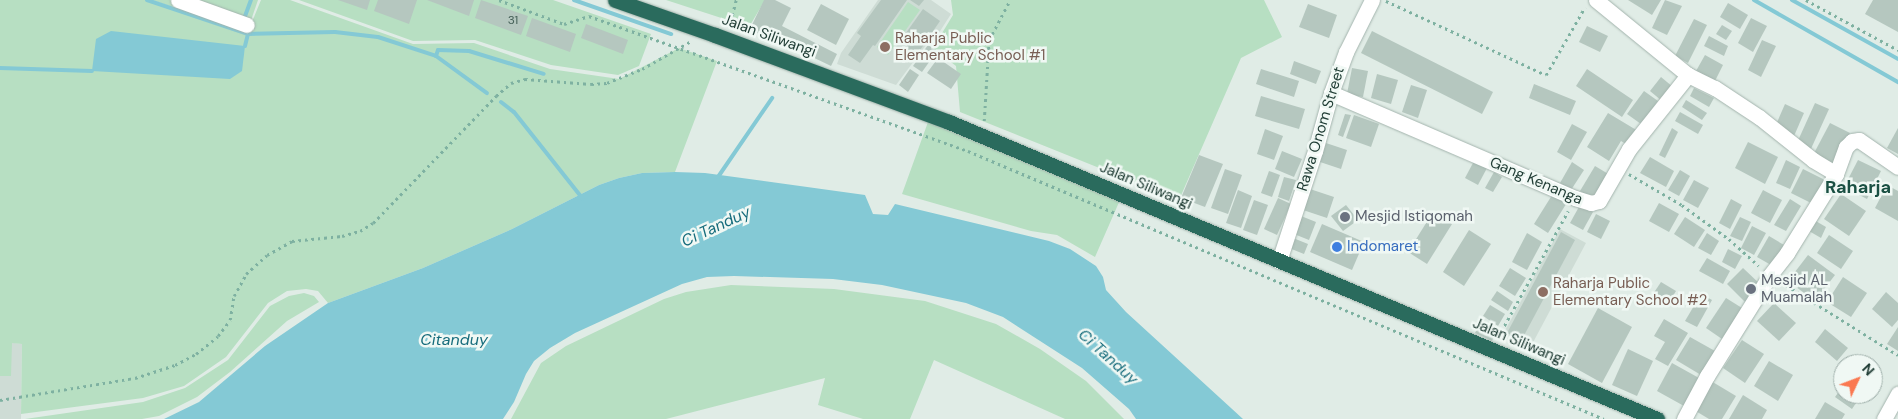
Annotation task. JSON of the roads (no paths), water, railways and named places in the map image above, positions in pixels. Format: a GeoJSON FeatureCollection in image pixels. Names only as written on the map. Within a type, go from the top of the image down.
{"type":"FeatureCollection","features":[{"type":"Feature","properties":{"kind":"highway","name":"Jalan Siliwangi"},"geometry":{"type":"LineString","coordinates":[[615,0],[726,38],[978,134],[1657,419]]}},
{"type":"Feature","properties":{"kind":"street"},"geometry":{"type":"LineString","coordinates":[[178,0],[247,24]]}},
{"type":"Feature","properties":{"kind":"street","name":"Rawa Onom Street"},"geometry":{"type":"LineString","coordinates":[[1279,261],[1315,151],[1331,93],[1346,52],[1372,0]]}},
{"type":"Feature","properties":{"kind":"street"},"geometry":{"type":"LineString","coordinates":[[1596,0],[1688,75],[1715,88],[1759,117],[1813,160],[1836,174]]}},
{"type":"Feature","properties":{"kind":"street","name":"Gang Kenanga"},"geometry":{"type":"LineString","coordinates":[[1331,93],[1575,198],[1592,203],[1599,201],[1617,167],[1640,133],[1688,75]]}},
{"type":"Feature","properties":{"kind":"street"},"geometry":{"type":"LineString","coordinates":[[1684,419],[1707,376],[1836,174],[1846,147],[1852,141],[1859,140],[1898,167]]}},
{"type":"Feature","properties":{"kind":"street"},"geometry":{"type":"LineString","coordinates":[[1884,419],[1898,394]]}},
{"type":"Feature","properties":{"kind":"water"},"geometry":{"type":"Polygon","coordinates":[[[111,31],[245,46],[242,71],[230,79],[92,71],[96,39],[111,31]]]}},
{"type":"Feature","properties":{"kind":"water","name":"Citanduy"},"geometry":{"type":"Polygon","coordinates":[[[642,173],[705,173],[865,195],[873,214],[888,215],[895,204],[1049,241],[1070,249],[1096,266],[1103,277],[1106,290],[1126,312],[1243,419],[1136,419],[1129,409],[1082,368],[1003,317],[966,303],[882,285],[833,279],[734,276],[707,277],[682,284],[575,333],[550,348],[534,361],[514,402],[503,419],[164,419],[199,402],[265,346],[328,303],[423,268],[512,229],[599,185],[642,173]]]}},
{"type":"Feature","properties":{"kind":"waterway"},"geometry":{"type":"LineString","coordinates":[[147,0],[248,34],[335,32],[378,37],[436,56],[487,93]]}},
{"type":"Feature","properties":{"kind":"waterway"},"geometry":{"type":"LineString","coordinates":[[244,19],[251,0]]}},
{"type":"Feature","properties":{"kind":"waterway"},"geometry":{"type":"LineString","coordinates":[[574,0],[671,34]]}},
{"type":"Feature","properties":{"kind":"waterway"},"geometry":{"type":"LineString","coordinates":[[1754,0],[1898,82]]}},
{"type":"Feature","properties":{"kind":"waterway"},"geometry":{"type":"LineString","coordinates":[[1792,0],[1898,59]]}},
{"type":"Feature","properties":{"kind":"waterway"},"geometry":{"type":"LineString","coordinates":[[245,46],[248,34]]}},
{"type":"Feature","properties":{"kind":"waterway"},"geometry":{"type":"LineString","coordinates":[[436,56],[438,50],[469,51],[544,74]]}},
{"type":"Feature","properties":{"kind":"waterway"},"geometry":{"type":"LineString","coordinates":[[0,68],[92,71]]}},
{"type":"Feature","properties":{"kind":"waterway"},"geometry":{"type":"LineString","coordinates":[[718,177],[772,98]]}},
{"type":"Feature","properties":{"kind":"waterway"},"geometry":{"type":"LineString","coordinates":[[501,102],[514,112],[583,199]]}},
{"type":"Feature","properties":{"kind":"place","name":"Raharja Public Elementary School #1"},"geometry":{"type":"Point","coordinates":[885,47]}},
{"type":"Feature","properties":{"kind":"place","name":"Mesjid Istiqomah"},"geometry":{"type":"Point","coordinates":[1345,217]}},
{"type":"Feature","properties":{"kind":"place","name":"Indomaret"},"geometry":{"type":"Point","coordinates":[1337,247]}},
{"type":"Feature","properties":{"kind":"place","name":"Mesjid AL Muamalah"},"geometry":{"type":"Point","coordinates":[1751,289]}},
{"type":"Feature","properties":{"kind":"place","name":"Raharja Public Elementary School #2"},"geometry":{"type":"Point","coordinates":[1543,292]}},
{"type":"Feature","properties":{"kind":"district","name":"Raharja"},"geometry":{"type":"Point","coordinates":[1858,187]}},
{"type":"Feature","properties":{"kind":"water label","name":"Ci Tanduy"},"geometry":{"type":"Point","coordinates":[716,227]}},
{"type":"Feature","properties":{"kind":"water label","name":"Ci Tanduy"},"geometry":{"type":"Point","coordinates":[1108,357]}}]}
